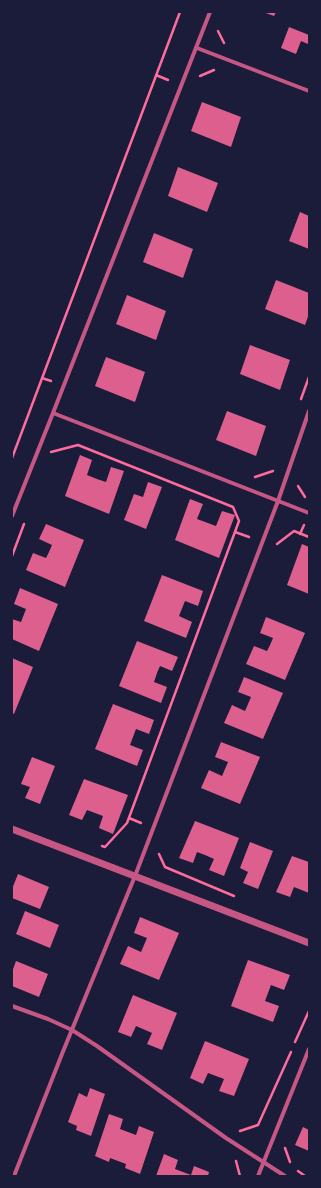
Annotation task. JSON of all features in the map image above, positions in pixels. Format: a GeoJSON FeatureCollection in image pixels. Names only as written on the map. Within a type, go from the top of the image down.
{"type":"FeatureCollection","features":[{"type":"Feature","properties":{"kind":"street"},"geometry":{"type":"LineString","coordinates":[[12,516],[54,413],[210,12]]}},
{"type":"Feature","properties":{"kind":"street"},"geometry":{"type":"LineString","coordinates":[[197,48],[309,91]]}},
{"type":"Feature","properties":{"kind":"street"},"geometry":{"type":"LineString","coordinates":[[14,1176],[135,876],[278,501],[309,412]]}},
{"type":"Feature","properties":{"kind":"street"},"geometry":{"type":"LineString","coordinates":[[54,413],[309,513]]}},
{"type":"Feature","properties":{"kind":"street"},"geometry":{"type":"LineString","coordinates":[[12,829],[309,943]]}},
{"type":"Feature","properties":{"kind":"street"},"geometry":{"type":"LineString","coordinates":[[12,1006],[48,1019],[72,1030],[97,1046],[226,1138],[285,1176]]}},
{"type":"Feature","properties":{"kind":"street"},"geometry":{"type":"LineString","coordinates":[[258,1176],[309,1049]]}},
{"type":"Feature","properties":{"kind":"path"},"geometry":{"type":"LineString","coordinates":[[12,458],[180,12]]}},
{"type":"Feature","properties":{"kind":"path"},"geometry":{"type":"LineString","coordinates":[[216,28],[224,44],[230,46]]}},
{"type":"Feature","properties":{"kind":"path"},"geometry":{"type":"LineString","coordinates":[[195,78],[220,67]]}},
{"type":"Feature","properties":{"kind":"path"},"geometry":{"type":"LineString","coordinates":[[49,458],[51,452],[78,445],[233,507],[239,521],[127,823],[105,847]]}},
{"type":"Feature","properties":{"kind":"path"},"geometry":{"type":"LineString","coordinates":[[12,556],[26,520]]}},
{"type":"Feature","properties":{"kind":"path"},"geometry":{"type":"LineString","coordinates":[[294,531],[309,537]]}},
{"type":"Feature","properties":{"kind":"path"},"geometry":{"type":"LineString","coordinates":[[237,1132],[258,1125],[309,1011]]}},
{"type":"Feature","properties":{"kind":"path"},"geometry":{"type":"LineString","coordinates":[[285,1147],[292,1167]]}},
{"type":"Feature","properties":{"kind":"path"},"geometry":{"type":"LineString","coordinates":[[234,1155],[240,1176]]}},
{"type":"Feature","properties":{"kind":"path"},"geometry":{"type":"LineString","coordinates":[[296,1170],[305,1176]]}},
{"type":"Feature","properties":{"kind":"building"},"geometry":{"type":"Polygon","coordinates":[[[263,12],[276,12],[274,16],[263,12]]]}},
{"type":"Feature","properties":{"kind":"building"},"geometry":{"type":"Polygon","coordinates":[[[289,27],[309,35],[308,44],[301,41],[296,54],[281,48],[289,27]]]}},
{"type":"Feature","properties":{"kind":"building"},"geometry":{"type":"Polygon","coordinates":[[[202,102],[241,117],[231,147],[191,131],[202,102]]]}},
{"type":"Feature","properties":{"kind":"building"},"geometry":{"type":"Polygon","coordinates":[[[178,167],[218,183],[207,212],[168,196],[178,167]]]}},
{"type":"Feature","properties":{"kind":"building"},"geometry":{"type":"Polygon","coordinates":[[[300,212],[309,216],[309,249],[289,241],[300,212]]]}},
{"type":"Feature","properties":{"kind":"building"},"geometry":{"type":"Polygon","coordinates":[[[154,233],[193,249],[183,278],[143,262],[154,233]]]}},
{"type":"Feature","properties":{"kind":"building"},"geometry":{"type":"Polygon","coordinates":[[[276,280],[309,293],[309,314],[305,325],[265,309],[276,280]]]}},
{"type":"Feature","properties":{"kind":"building"},"geometry":{"type":"Polygon","coordinates":[[[127,295],[166,311],[156,340],[116,324],[127,295]]]}},
{"type":"Feature","properties":{"kind":"building"},"geometry":{"type":"Polygon","coordinates":[[[250,345],[290,360],[280,390],[240,374],[250,345]]]}},
{"type":"Feature","properties":{"kind":"building"},"geometry":{"type":"Polygon","coordinates":[[[106,357],[145,372],[135,402],[95,386],[106,357]]]}},
{"type":"Feature","properties":{"kind":"building"},"geometry":{"type":"Polygon","coordinates":[[[227,411],[266,426],[256,456],[216,440],[227,411]]]}},
{"type":"Feature","properties":{"kind":"building"},"geometry":{"type":"Polygon","coordinates":[[[80,455],[92,460],[87,475],[97,479],[106,482],[111,467],[124,471],[109,514],[65,496],[80,455]]]}},
{"type":"Feature","properties":{"kind":"building"},"geometry":{"type":"Polygon","coordinates":[[[148,482],[162,487],[146,529],[124,520],[134,494],[143,497],[148,482]]]}},
{"type":"Feature","properties":{"kind":"building"},"geometry":{"type":"Polygon","coordinates":[[[190,499],[203,504],[197,519],[216,526],[222,511],[235,515],[219,558],[175,540],[190,499]]]}},
{"type":"Feature","properties":{"kind":"building"},"geometry":{"type":"Polygon","coordinates":[[[46,524],[84,540],[65,587],[26,570],[33,553],[46,558],[49,552],[52,545],[39,539],[46,524]]]}},
{"type":"Feature","properties":{"kind":"building"},"geometry":{"type":"Polygon","coordinates":[[[302,544],[309,547],[309,594],[287,585],[302,544]]]}},
{"type":"Feature","properties":{"kind":"building"},"geometry":{"type":"Polygon","coordinates":[[[162,575],[203,591],[198,606],[185,601],[179,616],[192,622],[186,638],[144,621],[162,575]]]}},
{"type":"Feature","properties":{"kind":"building"},"geometry":{"type":"Polygon","coordinates":[[[20,588],[58,604],[39,651],[12,639],[12,619],[21,622],[26,609],[14,604],[20,588]]]}},
{"type":"Feature","properties":{"kind":"building"},"geometry":{"type":"Polygon","coordinates":[[[266,617],[305,633],[285,680],[246,664],[254,646],[267,651],[273,638],[260,633],[266,617]]]}},
{"type":"Feature","properties":{"kind":"building"},"geometry":{"type":"Polygon","coordinates":[[[137,641],[178,657],[172,671],[160,666],[157,673],[154,682],[167,687],[161,703],[119,686],[137,641]]]}},
{"type":"Feature","properties":{"kind":"building"},"geometry":{"type":"Polygon","coordinates":[[[12,658],[33,667],[14,714],[12,713],[12,658]]]}},
{"type":"Feature","properties":{"kind":"building"},"geometry":{"type":"Polygon","coordinates":[[[244,677],[283,693],[263,739],[224,723],[232,705],[245,711],[251,697],[238,692],[244,677]]]}},
{"type":"Feature","properties":{"kind":"building"},"geometry":{"type":"Polygon","coordinates":[[[113,704],[154,720],[149,734],[136,729],[130,745],[143,750],[137,766],[95,749],[113,704]]]}},
{"type":"Feature","properties":{"kind":"building"},"geometry":{"type":"Polygon","coordinates":[[[221,742],[260,757],[240,804],[201,788],[209,770],[222,776],[228,762],[215,757],[221,742]]]}},
{"type":"Feature","properties":{"kind":"building"},"geometry":{"type":"Polygon","coordinates":[[[32,757],[55,766],[40,804],[25,798],[30,787],[21,784],[32,757]]]}},
{"type":"Feature","properties":{"kind":"building"},"geometry":{"type":"Polygon","coordinates":[[[84,779],[128,795],[113,834],[99,828],[103,816],[87,810],[82,820],[69,815],[84,779]]]}},
{"type":"Feature","properties":{"kind":"building"},"geometry":{"type":"Polygon","coordinates":[[[195,821],[239,838],[224,876],[209,870],[214,859],[205,855],[197,852],[193,863],[179,858],[195,821]]]}},
{"type":"Feature","properties":{"kind":"building"},"geometry":{"type":"Polygon","coordinates":[[[250,842],[273,851],[258,889],[243,883],[248,872],[240,868],[250,842]]]}},
{"type":"Feature","properties":{"kind":"building"},"geometry":{"type":"Polygon","coordinates":[[[292,856],[309,862],[309,893],[294,887],[290,897],[276,892],[292,856]]]}},
{"type":"Feature","properties":{"kind":"building"},"geometry":{"type":"Polygon","coordinates":[[[18,874],[49,887],[40,909],[12,898],[12,889],[18,874]]]}},
{"type":"Feature","properties":{"kind":"building"},"geometry":{"type":"Polygon","coordinates":[[[25,911],[59,925],[50,948],[16,934],[25,911]]]}},
{"type":"Feature","properties":{"kind":"building"},"geometry":{"type":"Polygon","coordinates":[[[140,917],[179,933],[159,980],[120,964],[128,946],[141,952],[147,938],[134,933],[140,917]]]}},
{"type":"Feature","properties":{"kind":"building"},"geometry":{"type":"Polygon","coordinates":[[[248,960],[290,975],[284,990],[271,985],[265,1001],[279,1006],[273,1022],[231,1006],[248,960]]]}},
{"type":"Feature","properties":{"kind":"building"},"geometry":{"type":"Polygon","coordinates":[[[16,961],[48,974],[39,997],[12,986],[12,972],[16,961]]]}},
{"type":"Feature","properties":{"kind":"building"},"geometry":{"type":"Polygon","coordinates":[[[133,995],[177,1013],[162,1050],[147,1044],[152,1033],[136,1026],[131,1037],[118,1032],[133,995]]]}},
{"type":"Feature","properties":{"kind":"building"},"geometry":{"type":"Polygon","coordinates":[[[205,1041],[249,1059],[234,1096],[219,1091],[224,1079],[208,1073],[203,1084],[190,1078],[205,1041]]]}},
{"type":"Feature","properties":{"kind":"building"},"geometry":{"type":"Polygon","coordinates":[[[90,1088],[105,1094],[91,1136],[76,1130],[77,1126],[68,1122],[79,1093],[87,1097],[90,1088]]]}},
{"type":"Feature","properties":{"kind":"building"},"geometry":{"type":"Polygon","coordinates":[[[109,1114],[123,1119],[120,1129],[136,1135],[139,1126],[154,1132],[140,1174],[125,1168],[126,1164],[110,1158],[109,1162],[95,1156],[109,1114]]]}},
{"type":"Feature","properties":{"kind":"building"},"geometry":{"type":"Polygon","coordinates":[[[303,1127],[309,1130],[309,1151],[295,1145],[303,1127]]]}},
{"type":"Feature","properties":{"kind":"building"},"geometry":{"type":"Polygon","coordinates":[[[164,1154],[178,1160],[175,1169],[191,1175],[194,1166],[209,1172],[208,1176],[156,1176],[164,1154]]]}}]}
